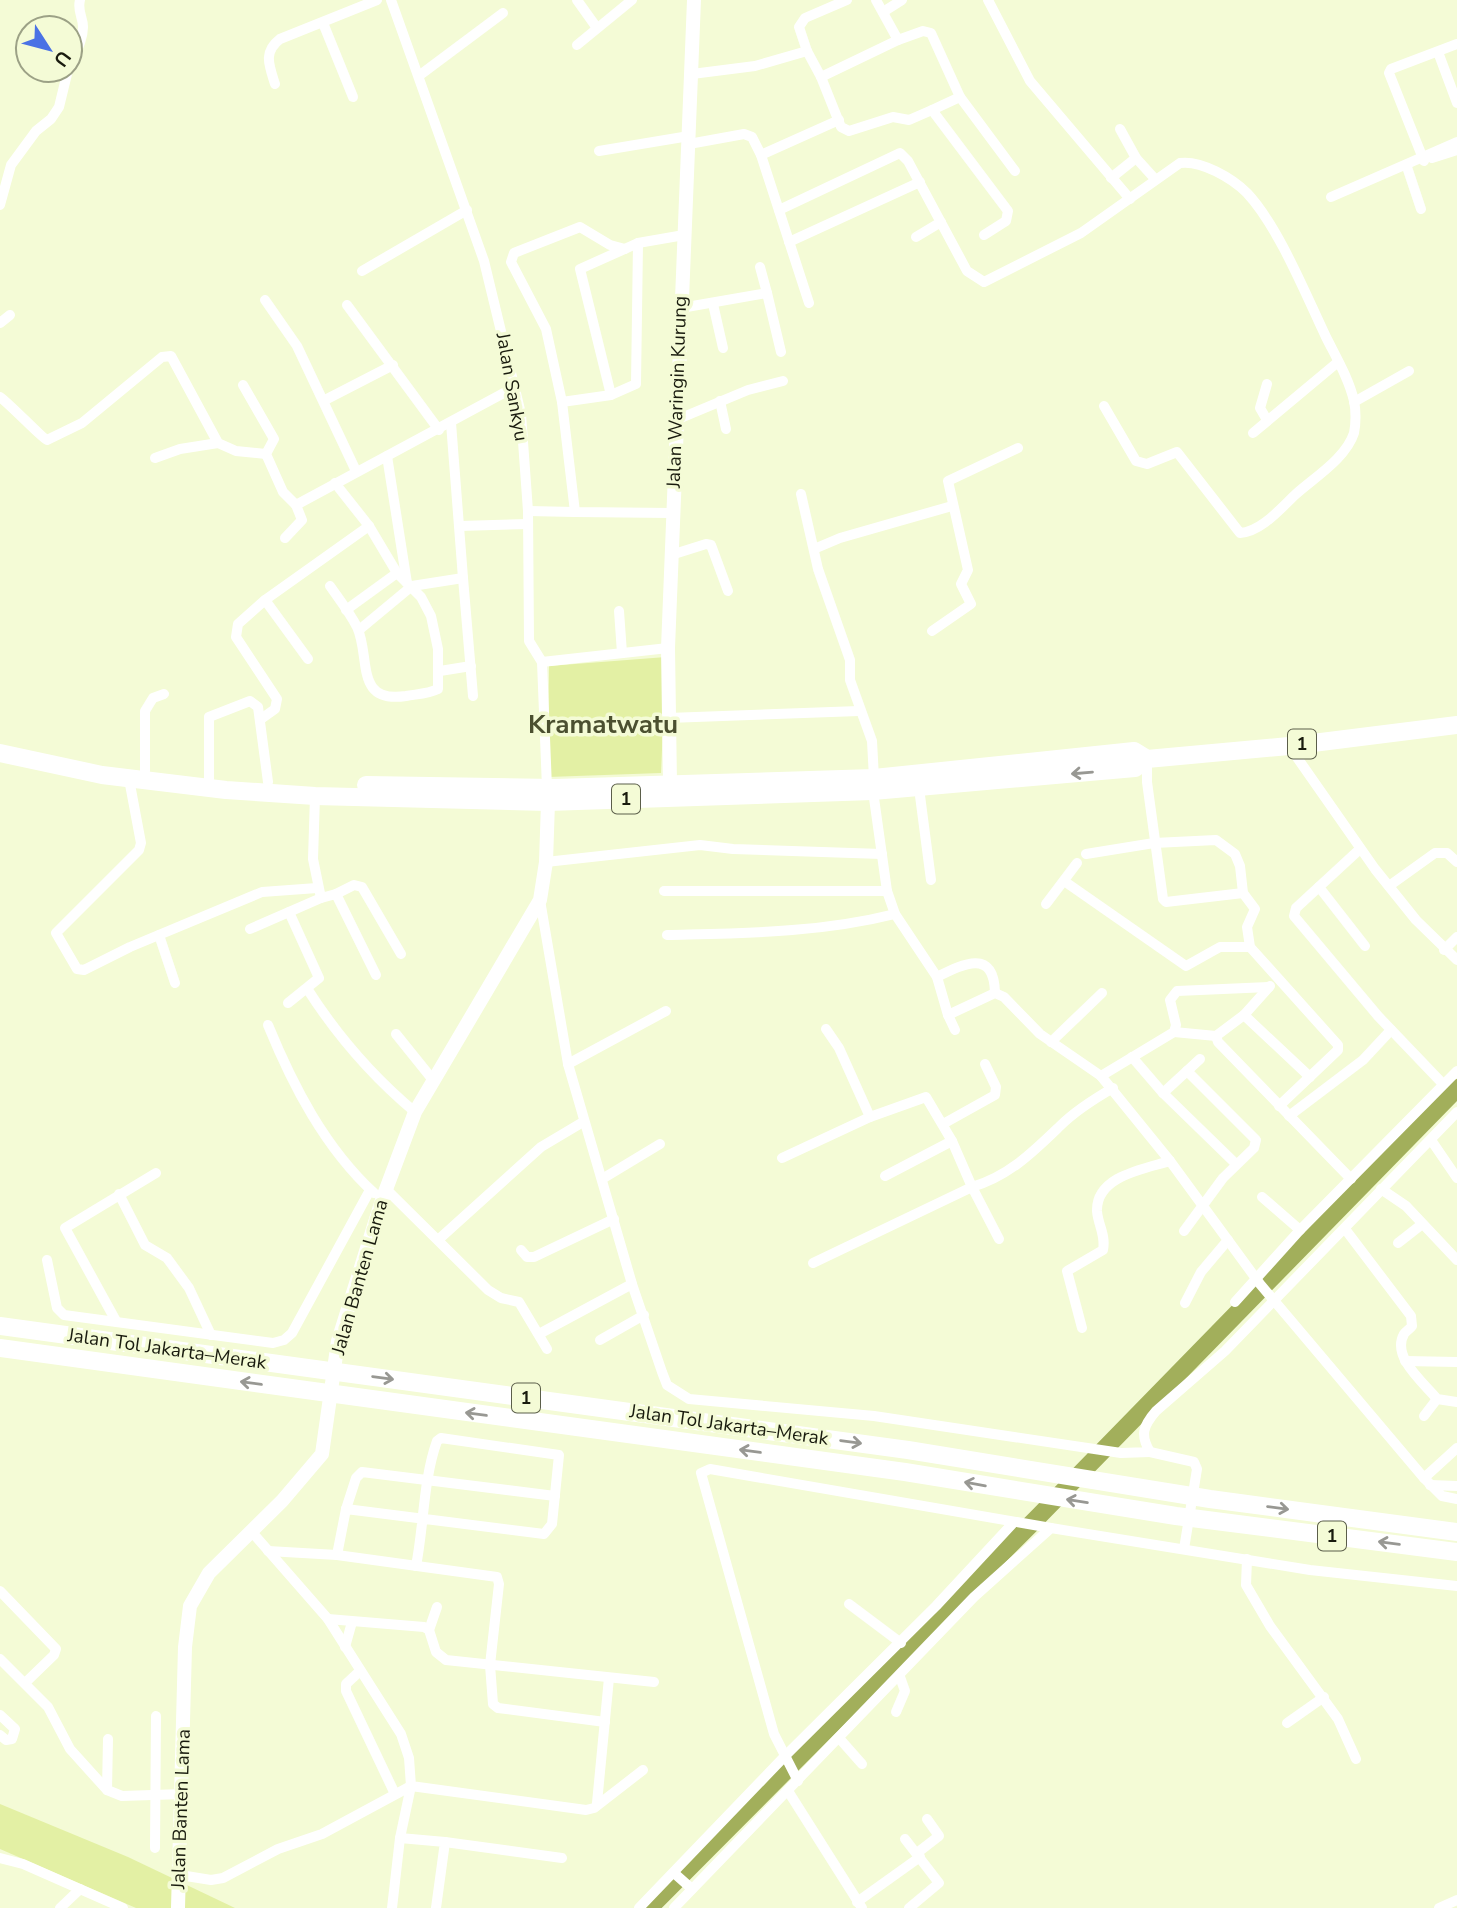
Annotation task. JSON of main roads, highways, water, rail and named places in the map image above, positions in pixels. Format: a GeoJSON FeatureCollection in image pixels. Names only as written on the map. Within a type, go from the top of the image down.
{"type":"FeatureCollection","features":[{"type":"Feature","properties":{"kind":"highway","name":"1"},"geometry":{"type":"LineString","coordinates":[[8,755],[43,752],[145,771],[209,779],[547,795],[670,784],[874,784],[919,788],[1135,768],[1147,759],[1289,746],[1457,724]]}},
{"type":"Feature","properties":{"kind":"highway","name":"1"},"geometry":{"type":"LineString","coordinates":[[8,755],[53,767],[129,779],[315,796],[547,795],[874,784],[1134,751],[1147,759]]}},
{"type":"Feature","properties":{"kind":"highway","name":"Jalan Tol Jakarta–Merak"},"geometry":{"type":"LineString","coordinates":[[0,1326],[908,1450],[1210,1499],[1457,1532]]}},
{"type":"Feature","properties":{"kind":"highway","name":"Jalan Tol Jakarta–Merak"},"geometry":{"type":"LineString","coordinates":[[0,1348],[905,1472],[1176,1516],[1457,1552]]}},
{"type":"Feature","properties":{"kind":"main road","name":"Jalan Waringin Kurung"},"geometry":{"type":"LineString","coordinates":[[670,784],[668,648],[694,0]]}},
{"type":"Feature","properties":{"kind":"main road","name":"Jalan Banten Lama"},"geometry":{"type":"LineString","coordinates":[[178,1908],[185,1647],[190,1606],[209,1573],[282,1501],[321,1454],[338,1341],[379,1193],[415,1112],[540,900],[546,862],[547,795]]}},
{"type":"Feature","properties":{"kind":"waterway"},"geometry":{"type":"LineString","coordinates":[[649,1908],[1038,1517],[1457,1088]]}},
{"type":"Feature","properties":{"kind":"district","name":"Kramatwatu"},"geometry":{"type":"Point","coordinates":[603,724]}}]}
